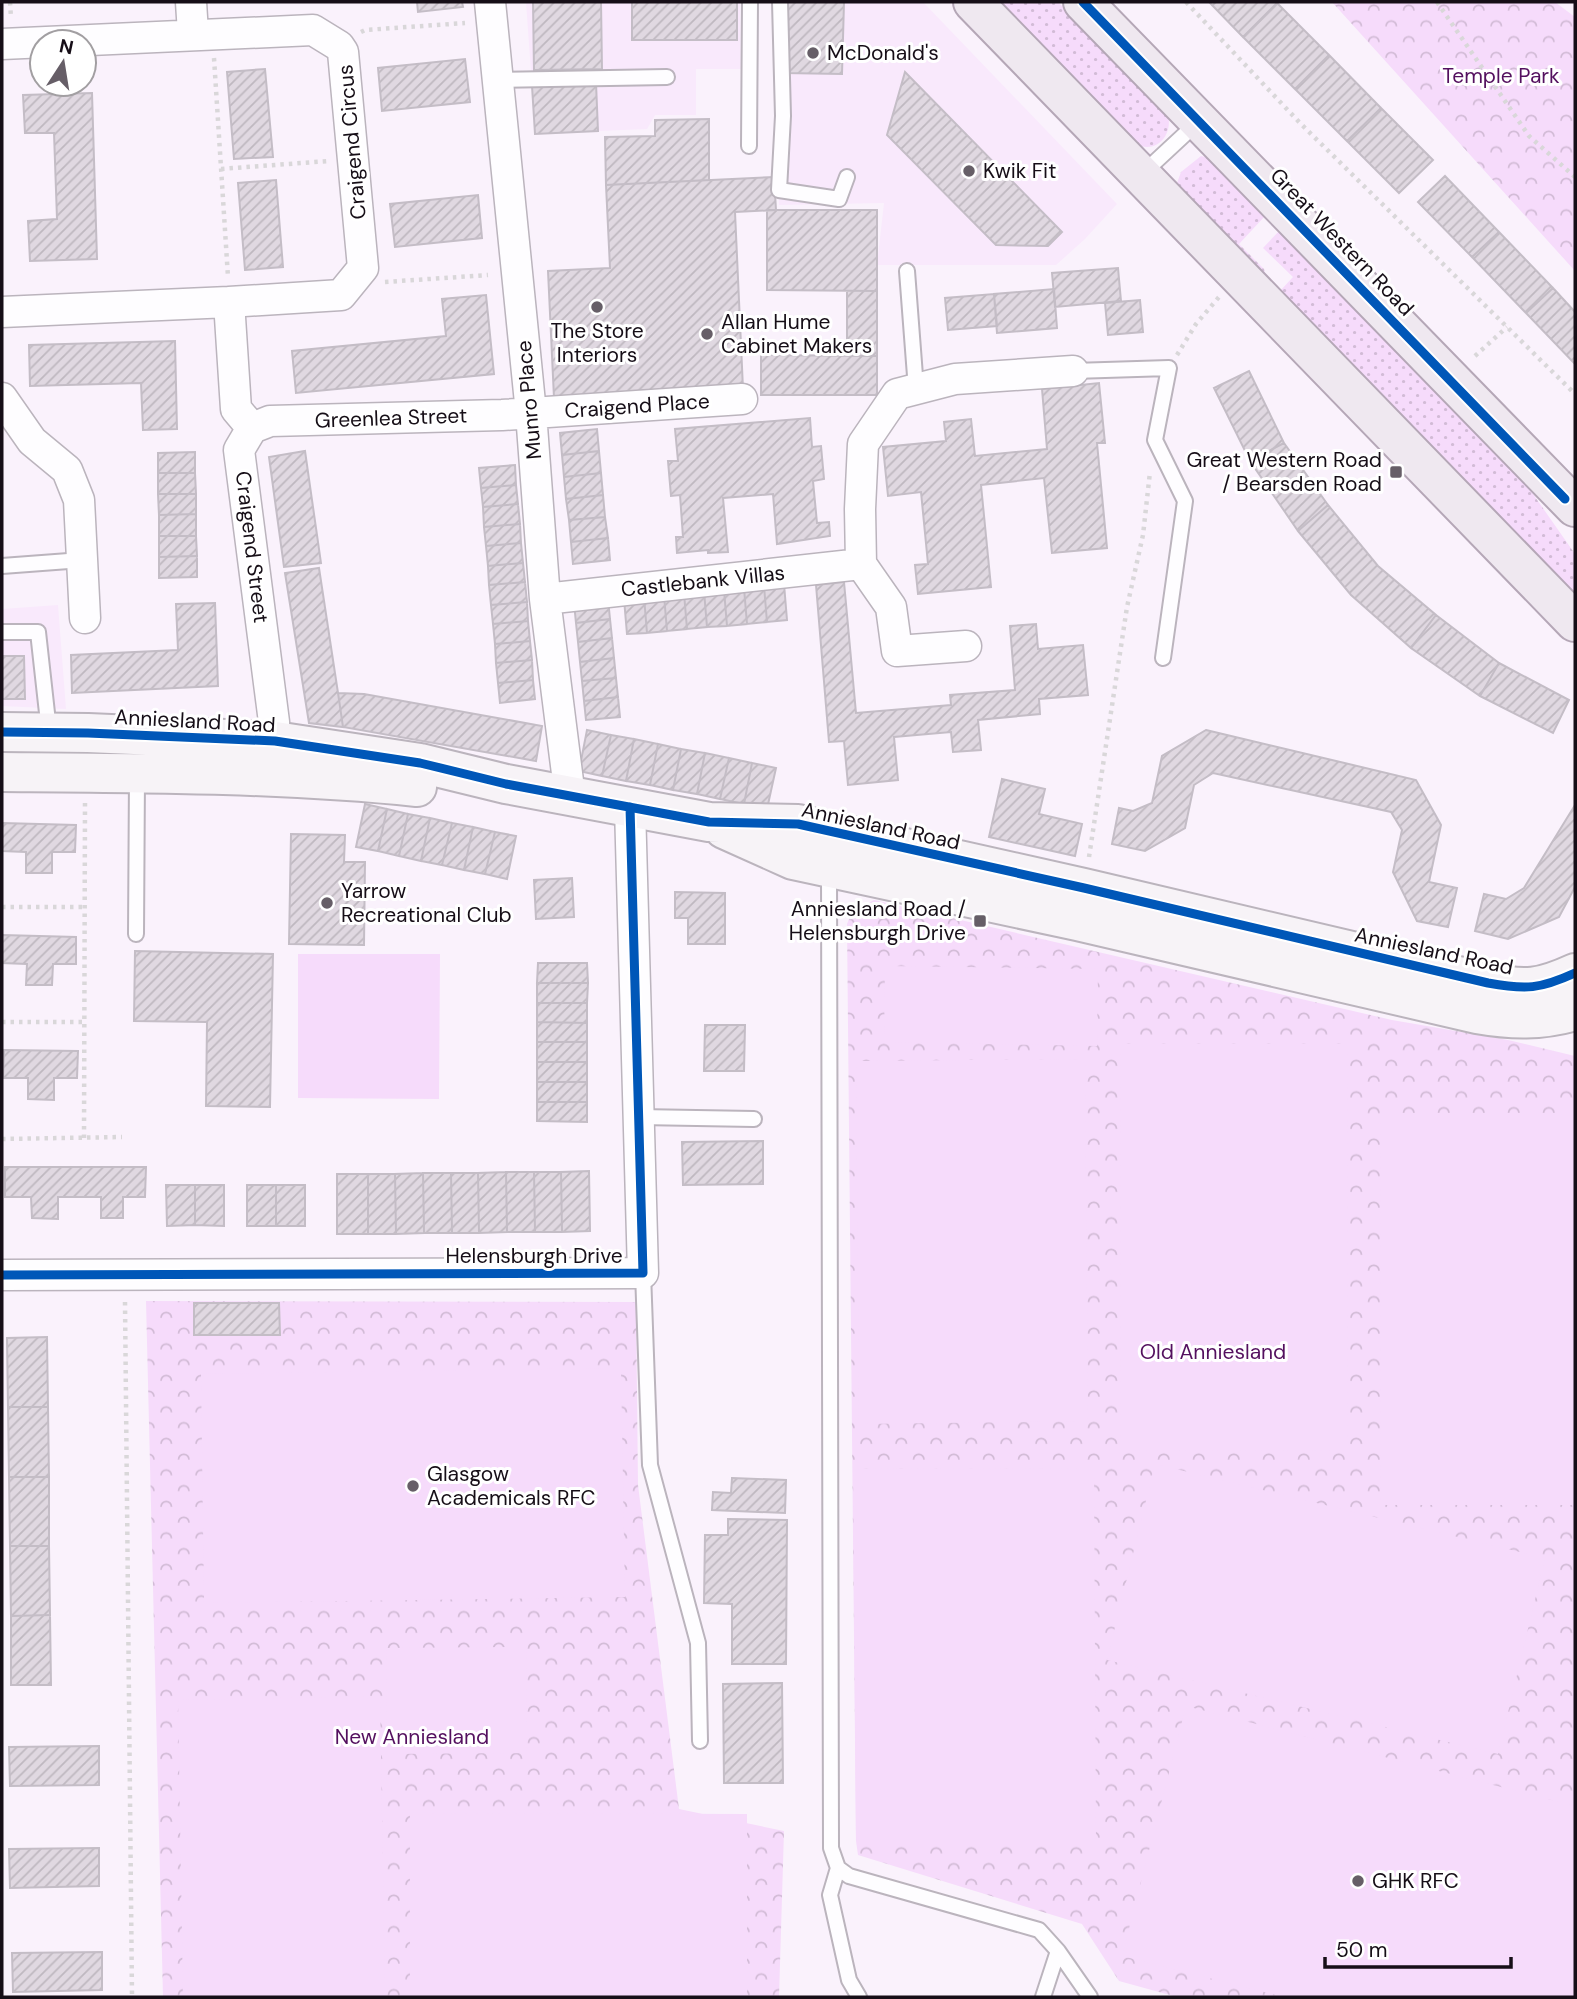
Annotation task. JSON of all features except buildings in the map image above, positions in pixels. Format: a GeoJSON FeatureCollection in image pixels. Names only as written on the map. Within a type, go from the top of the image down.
{"type":"FeatureCollection","features":[{"type":"Feature","properties":{"kind":"main road"},"geometry":{"type":"LineString","coordinates":[[973,2],[1575,622]]}},
{"type":"Feature","properties":{"kind":"main road","name":"Great Western Road"},"geometry":{"type":"LineString","coordinates":[[1083,2],[1572,507]]}},
{"type":"Feature","properties":{"kind":"street"},"geometry":{"type":"LineString","coordinates":[[191,2],[203,34]]}},
{"type":"Feature","properties":{"kind":"street","name":"Munro Place"},"geometry":{"type":"LineString","coordinates":[[490,2],[531,413],[545,599],[570,797]]}},
{"type":"Feature","properties":{"kind":"street","name":"Craigend Circus"},"geometry":{"type":"LineString","coordinates":[[2,44],[313,30],[339,46],[343,52],[363,268],[358,275]]}},
{"type":"Feature","properties":{"kind":"street"},"geometry":{"type":"LineString","coordinates":[[2,312],[341,295],[358,275]]}},
{"type":"Feature","properties":{"kind":"street"},"geometry":{"type":"LineString","coordinates":[[229,302],[236,409],[252,428]]}},
{"type":"Feature","properties":{"kind":"street"},"geometry":{"type":"LineString","coordinates":[[966,646],[897,652],[891,607],[861,564],[863,444],[897,394],[955,379],[1073,371]]}},
{"type":"Feature","properties":{"kind":"street"},"geometry":{"type":"LineString","coordinates":[[2,398],[32,442],[67,470],[79,500],[85,618]]}},
{"type":"Feature","properties":{"kind":"street","name":"Craigend Place"},"geometry":{"type":"LineString","coordinates":[[531,413],[743,400]]}},
{"type":"Feature","properties":{"kind":"street","name":"Greenlea Street"},"geometry":{"type":"LineString","coordinates":[[252,428],[270,421],[531,413]]}},
{"type":"Feature","properties":{"kind":"street","name":"Craigend Street"},"geometry":{"type":"LineString","coordinates":[[252,428],[239,450],[275,759]]}},
{"type":"Feature","properties":{"kind":"street","name":"Castlebank Villas"},"geometry":{"type":"LineString","coordinates":[[545,599],[861,564]]}},
{"type":"Feature","properties":{"kind":"street","name":"Anniesland Road"},"geometry":{"type":"LineString","coordinates":[[2,732],[49,733],[275,759],[352,780],[443,789],[506,784],[709,822],[793,860],[832,850],[1084,888],[1515,988],[1538,987],[1575,973]]}},
{"type":"Feature","properties":{"kind":"street","name":"Anniesland Road"},"geometry":{"type":"LineString","coordinates":[[2,772],[215,774],[275,759]]}},
{"type":"Feature","properties":{"kind":"street","name":"Helensburgh Drive"},"geometry":{"type":"LineString","coordinates":[[2,1275],[643,1273],[630,807]]}},
{"type":"Feature","properties":{"kind":"street","name":"Anniesland Road"},"geometry":{"type":"LineString","coordinates":[[832,850],[1077,921],[1477,1014],[1531,1020],[1575,1011]]}},
{"type":"Feature","properties":{"kind":"street","name":"Anniesland Road"},"geometry":{"type":"LineString","coordinates":[[1531,1020],[1575,1033]]}},
{"type":"Feature","properties":{"kind":"lane"},"geometry":{"type":"LineString","coordinates":[[749,146],[750,2]]}},
{"type":"Feature","properties":{"kind":"lane"},"geometry":{"type":"LineString","coordinates":[[780,2],[783,116],[779,190],[839,199],[847,177]]}},
{"type":"Feature","properties":{"kind":"lane"},"geometry":{"type":"LineString","coordinates":[[498,80],[667,77]]}},
{"type":"Feature","properties":{"kind":"lane"},"geometry":{"type":"LineString","coordinates":[[1141,175],[1199,121]]}},
{"type":"Feature","properties":{"kind":"lane"},"geometry":{"type":"LineString","coordinates":[[907,271],[916,389]]}},
{"type":"Feature","properties":{"kind":"lane"},"geometry":{"type":"LineString","coordinates":[[1073,371],[1169,368],[1155,440],[1185,501],[1163,658]]}},
{"type":"Feature","properties":{"kind":"lane"},"geometry":{"type":"LineString","coordinates":[[2,566],[82,560]]}},
{"type":"Feature","properties":{"kind":"lane"},"geometry":{"type":"LineString","coordinates":[[2,632],[38,632],[49,733]]}},
{"type":"Feature","properties":{"kind":"lane"},"geometry":{"type":"LineString","coordinates":[[136,934],[137,773]]}},
{"type":"Feature","properties":{"kind":"lane"},"geometry":{"type":"LineString","coordinates":[[832,850],[831,1848],[838,1868],[849,1877],[1039,1930],[1058,1951],[1090,1997]]}},
{"type":"Feature","properties":{"kind":"lane"},"geometry":{"type":"LineString","coordinates":[[639,1117],[754,1119]]}},
{"type":"Feature","properties":{"kind":"lane"},"geometry":{"type":"LineString","coordinates":[[643,1273],[650,1465],[698,1643],[700,1741]]}},
{"type":"Feature","properties":{"kind":"lane"},"geometry":{"type":"LineString","coordinates":[[838,1868],[830,1895],[849,1980],[859,1997]]}},
{"type":"Feature","properties":{"kind":"lane"},"geometry":{"type":"LineString","coordinates":[[1043,1997],[1058,1951]]}},
{"type":"Feature","properties":{"kind":"path"},"geometry":{"type":"LineString","coordinates":[[1186,2],[1300,123],[1575,394]]}},
{"type":"Feature","properties":{"kind":"path"},"geometry":{"type":"LineString","coordinates":[[1437,2],[1529,136],[1575,177]]}},
{"type":"Feature","properties":{"kind":"path"},"geometry":{"type":"LineString","coordinates":[[339,46],[365,30],[464,23]]}},
{"type":"Feature","properties":{"kind":"path"},"geometry":{"type":"LineString","coordinates":[[203,34],[221,169],[229,302]]}},
{"type":"Feature","properties":{"kind":"path"},"geometry":{"type":"LineString","coordinates":[[221,169],[353,159]]}},
{"type":"Feature","properties":{"kind":"path"},"geometry":{"type":"LineString","coordinates":[[358,275],[387,283],[488,275]]}},
{"type":"Feature","properties":{"kind":"path"},"geometry":{"type":"LineString","coordinates":[[1169,368],[1196,324],[1220,296]]}},
{"type":"Feature","properties":{"kind":"path"},"geometry":{"type":"LineString","coordinates":[[1475,356],[1507,327]]}},
{"type":"Feature","properties":{"kind":"path"},"geometry":{"type":"LineString","coordinates":[[1084,888],[1127,607],[1143,535],[1155,440]]}},
{"type":"Feature","properties":{"kind":"path"},"geometry":{"type":"LineString","coordinates":[[84,1138],[85,773]]}},
{"type":"Feature","properties":{"kind":"path"},"geometry":{"type":"LineString","coordinates":[[2,907],[84,907]]}},
{"type":"Feature","properties":{"kind":"path"},"geometry":{"type":"LineString","coordinates":[[2,1023],[83,1022]]}},
{"type":"Feature","properties":{"kind":"path"},"geometry":{"type":"LineString","coordinates":[[2,1139],[122,1137]]}},
{"type":"Feature","properties":{"kind":"path"},"geometry":{"type":"LineString","coordinates":[[125,1274],[132,1997]]}},
{"type":"Feature","properties":{"kind":"shaded area"},"geometry":{"type":"Polygon","coordinates":[[[526,2],[740,2],[741,69],[696,69],[696,115],[655,115],[647,129],[598,131],[596,83],[532,86],[526,2]]]}},
{"type":"Feature","properties":{"kind":"shaded area"},"geometry":{"type":"Polygon","coordinates":[[[774,2],[923,2],[1117,204],[1085,239],[1056,265],[877,265],[884,203],[779,205],[774,2]]]}},
{"type":"Feature","properties":{"kind":"shaded area"},"geometry":{"type":"Polygon","coordinates":[[[58,605],[66,709],[2,706],[2,609],[58,605]]]}},
{"type":"Feature","properties":{"kind":"green space"},"geometry":{"type":"Polygon","coordinates":[[[997,2],[1058,2],[1167,112],[1168,128],[1162,141],[1150,147],[1134,143],[997,2]]]}},
{"type":"Feature","properties":{"kind":"green space","name":"Temple Park"},"geometry":{"type":"Polygon","coordinates":[[[1332,2],[1555,2],[1575,17],[1575,271],[1332,2]]]}},
{"type":"Feature","properties":{"kind":"green space"},"geometry":{"type":"Polygon","coordinates":[[[1201,156],[1208,158],[1265,216],[1239,244],[1265,273],[1177,183],[1181,172],[1201,156]]]}},
{"type":"Feature","properties":{"kind":"green space"},"geometry":{"type":"Polygon","coordinates":[[[1279,231],[1526,484],[1575,554],[1575,593],[1280,291],[1293,277],[1263,248],[1279,231]]]}},
{"type":"Feature","properties":{"kind":"green space","name":"Old Anniesland"},"geometry":{"type":"Polygon","coordinates":[[[874,900],[1392,1020],[1508,1040],[1575,1056],[1575,1997],[1177,1997],[1119,1981],[1082,1924],[858,1855],[847,924],[852,912],[874,900]]]}},
{"type":"Feature","properties":{"kind":"green space"},"geometry":{"type":"Polygon","coordinates":[[[298,954],[440,954],[439,1099],[298,1098],[298,954]]]}},
{"type":"Feature","properties":{"kind":"green space"},"geometry":{"type":"Polygon","coordinates":[[[885,966],[1098,969],[1097,1046],[884,1042],[885,966]]]}},
{"type":"Feature","properties":{"kind":"green space"},"geometry":{"type":"Polygon","coordinates":[[[1121,1044],[1348,1044],[1347,1451],[1120,1450],[1121,1044]]]}},
{"type":"Feature","properties":{"kind":"green space"},"geometry":{"type":"Polygon","coordinates":[[[1085,1059],[1088,1421],[859,1424],[856,1061],[1085,1059]]]}},
{"type":"Feature","properties":{"kind":"green space"},"geometry":{"type":"Polygon","coordinates":[[[1380,1113],[1575,1113],[1575,1505],[1381,1505],[1380,1113]]]}},
{"type":"Feature","properties":{"kind":"green space","name":"New Anniesland"},"geometry":{"type":"Polygon","coordinates":[[[146,1301],[636,1302],[638,1485],[679,1809],[784,1831],[779,1997],[163,1997],[146,1301]]]}},
{"type":"Feature","properties":{"kind":"green space","name":"Glasgow Academicals RFC"},"geometry":{"type":"Polygon","coordinates":[[[621,1368],[625,1597],[204,1603],[201,1374],[621,1368]]]}},
{"type":"Feature","properties":{"kind":"green space"},"geometry":{"type":"Polygon","coordinates":[[[1155,1464],[1545,1558],[1498,1754],[1107,1660],[1155,1464]]]}},
{"type":"Feature","properties":{"kind":"green space"},"geometry":{"type":"Polygon","coordinates":[[[1094,1468],[1096,1841],[856,1841],[853,1469],[1094,1468]]]}},
{"type":"Feature","properties":{"kind":"green space"},"geometry":{"type":"Polygon","coordinates":[[[526,1647],[527,1753],[387,1754],[386,1648],[526,1647]]]}},
{"type":"Feature","properties":{"kind":"green space"},"geometry":{"type":"Polygon","coordinates":[[[380,1696],[385,1997],[183,1997],[178,1700],[380,1696]]]}},
{"type":"Feature","properties":{"kind":"green space","name":"GHK RFC"},"geometry":{"type":"Polygon","coordinates":[[[1186,1706],[1575,1806],[1575,1981],[1571,1997],[1284,1997],[1122,1956],[1186,1706]]]}},
{"type":"Feature","properties":{"kind":"green space"},"geometry":{"type":"Polygon","coordinates":[[[410,1813],[747,1814],[747,1997],[410,1997],[410,1813]]]}},
{"type":"Feature","properties":{"kind":"cycle path"},"geometry":{"type":"LineString","coordinates":[[1083,2],[1565,499]]}},
{"type":"Feature","properties":{"kind":"cycle path"},"geometry":{"type":"LineString","coordinates":[[2,732],[275,741],[420,763],[506,784],[709,822],[798,824],[1488,983],[1533,987],[1575,973]]}},
{"type":"Feature","properties":{"kind":"cycle path"},"geometry":{"type":"LineString","coordinates":[[2,1275],[643,1273],[630,807]]}},
{"type":"Feature","properties":{"kind":"place","name":"McDonald's"},"geometry":{"type":"Point","coordinates":[813,53]}},
{"type":"Feature","properties":{"kind":"place","name":"Kwik Fit"},"geometry":{"type":"Point","coordinates":[969,171]}},
{"type":"Feature","properties":{"kind":"place","name":"The Store Interiors"},"geometry":{"type":"Point","coordinates":[597,307]}},
{"type":"Feature","properties":{"kind":"place","name":"Allan Hume Cabinet Makers"},"geometry":{"type":"Point","coordinates":[707,334]}},
{"type":"Feature","properties":{"kind":"place","name":"Great Western Road / Bearsden Road"},"geometry":{"type":"Point","coordinates":[1396,472]}},
{"type":"Feature","properties":{"kind":"place","name":"Yarrow Recreational Club"},"geometry":{"type":"Point","coordinates":[327,903]}},
{"type":"Feature","properties":{"kind":"place","name":"Anniesland Road / Helensburgh Drive"},"geometry":{"type":"Point","coordinates":[980,921]}},
{"type":"Feature","properties":{"kind":"place","name":"Glasgow Academicals RFC"},"geometry":{"type":"Point","coordinates":[413,1486]}},
{"type":"Feature","properties":{"kind":"place","name":"GHK RFC"},"geometry":{"type":"Point","coordinates":[1358,1881]}}]}
